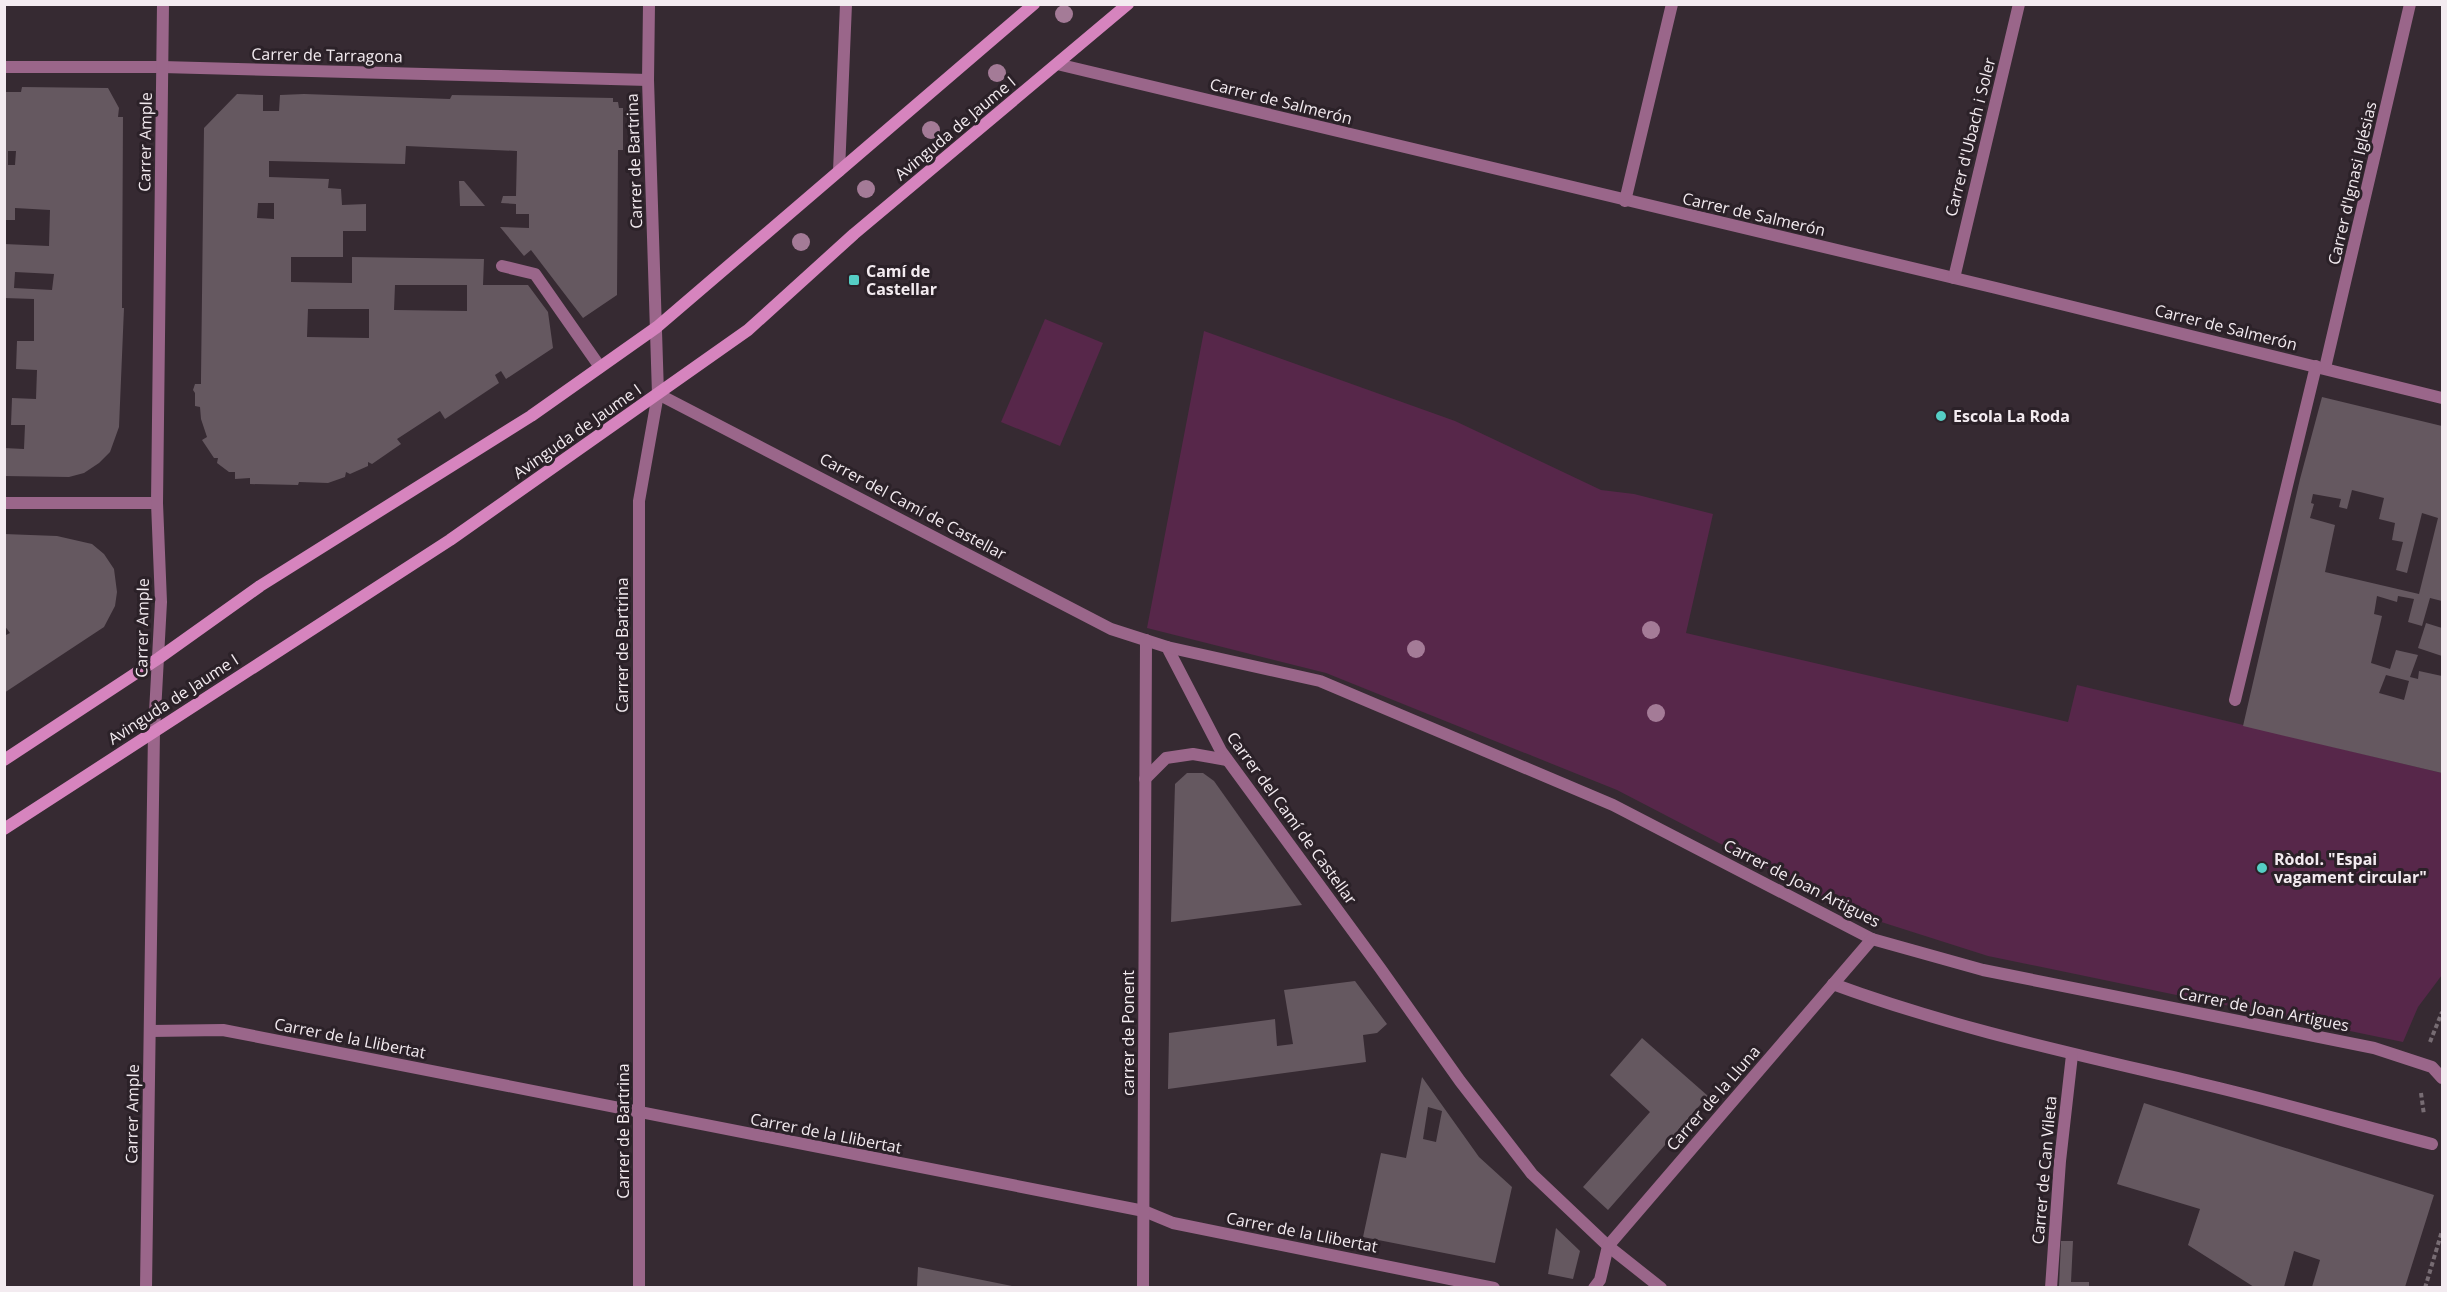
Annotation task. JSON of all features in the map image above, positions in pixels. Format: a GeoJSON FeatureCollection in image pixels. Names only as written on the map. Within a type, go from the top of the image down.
{"type":"FeatureCollection","features":[{"type":"Feature","properties":{"kind":"street","name":"Carrer Ample"},"geometry":{"type":"LineString","coordinates":[[146,1287],[154,731],[161,602],[157,503],[163,4]]}},
{"type":"Feature","properties":{"kind":"street","name":"Carrer de Bartrina"},"geometry":{"type":"LineString","coordinates":[[639,1287],[639,501],[658,393],[648,80],[649,4]]}},
{"type":"Feature","properties":{"kind":"street"},"geometry":{"type":"LineString","coordinates":[[840,171],[846,4]]}},
{"type":"Feature","properties":{"kind":"street"},"geometry":{"type":"LineString","coordinates":[[4,760],[159,658],[260,586],[531,416],[657,327],[1034,4]]}},
{"type":"Feature","properties":{"kind":"street","name":"Avinguda de Jaume I"},"geometry":{"type":"LineString","coordinates":[[4,829],[450,540],[748,330],[863,227],[1128,4]]}},
{"type":"Feature","properties":{"kind":"street"},"geometry":{"type":"LineString","coordinates":[[1625,201],[1672,4]]}},
{"type":"Feature","properties":{"kind":"street","name":"Carrer d'Ubach i Soler"},"geometry":{"type":"LineString","coordinates":[[1954,278],[2019,4]]}},
{"type":"Feature","properties":{"kind":"street","name":"Carrer d'Ignasi Iglésias"},"geometry":{"type":"LineString","coordinates":[[2235,700],[2321,367],[2410,4]]}},
{"type":"Feature","properties":{"kind":"street","name":"Carrer de Salmerón"},"geometry":{"type":"LineString","coordinates":[[1057,64],[1954,278],[2442,398]]}},
{"type":"Feature","properties":{"kind":"street","name":"Carrer de Tarragona"},"geometry":{"type":"LineString","coordinates":[[4,67],[162,67],[648,80]]}},
{"type":"Feature","properties":{"kind":"street"},"geometry":{"type":"LineString","coordinates":[[502,266],[535,274],[600,367]]}},
{"type":"Feature","properties":{"kind":"street","name":"Carrer del Camí de Castellar"},"geometry":{"type":"LineString","coordinates":[[658,393],[1111,629],[1167,647],[1227,760],[1460,1081],[1525,1165],[1608,1246],[1661,1287]]}},
{"type":"Feature","properties":{"kind":"street"},"geometry":{"type":"LineString","coordinates":[[4,503],[157,503]]}},
{"type":"Feature","properties":{"kind":"street","name":"carrer de Ponent"},"geometry":{"type":"LineString","coordinates":[[1143,1287],[1146,640]]}},
{"type":"Feature","properties":{"kind":"street","name":"Carrer de Joan Artigues"},"geometry":{"type":"LineString","coordinates":[[1167,647],[1320,681],[1613,805],[1872,939],[1983,970],[2374,1048],[2432,1067],[2442,1078]]}},
{"type":"Feature","properties":{"kind":"street"},"geometry":{"type":"LineString","coordinates":[[1145,779],[1166,759],[1193,754],[1227,760]]}},
{"type":"Feature","properties":{"kind":"street","name":"Carrer de la Lluna"},"geometry":{"type":"LineString","coordinates":[[1594,1287],[1600,1280],[1608,1246],[1872,939]]}},
{"type":"Feature","properties":{"kind":"street"},"geometry":{"type":"LineString","coordinates":[[1833,984],[1904,1010],[2072,1055],[2200,1083],[2432,1144]]}},
{"type":"Feature","properties":{"kind":"street","name":"Carrer de la Llibertat"},"geometry":{"type":"LineString","coordinates":[[150,1031],[223,1030],[1144,1212],[1173,1223],[1494,1287]]}},
{"type":"Feature","properties":{"kind":"street","name":"Carrer de Can Vileta"},"geometry":{"type":"LineString","coordinates":[[2051,1287],[2060,1161],[2072,1055]]}},
{"type":"Feature","properties":{"kind":"path"},"geometry":{"type":"LineString","coordinates":[[2425,1287],[2442,1231]]}},
{"type":"Feature","properties":{"kind":"shaded area"},"geometry":{"type":"Polygon","coordinates":[[[1045,319],[1103,343],[1060,446],[1001,422],[1045,319]]]}},
{"type":"Feature","properties":{"kind":"shaded area"},"geometry":{"type":"Polygon","coordinates":[[[1204,331],[1455,421],[1601,490],[1634,494],[1713,514],[1686,633],[2068,722],[2077,685],[2442,773],[2442,975],[2418,1007],[2403,1042],[1988,956],[1875,920],[1815,893],[1617,790],[1326,673],[1147,628],[1204,331]]]}},
{"type":"Feature","properties":{"kind":"building"},"geometry":{"type":"Polygon","coordinates":[[[22,87],[108,88],[119,108],[118,117],[123,117],[122,308],[124,308],[119,427],[110,452],[99,463],[84,473],[69,477],[4,476],[4,448],[24,449],[25,425],[11,425],[12,398],[36,399],[37,370],[16,369],[17,341],[34,341],[34,299],[4,298],[4,244],[49,246],[50,210],[15,208],[15,220],[4,220],[4,92],[21,92],[22,87]],[[8,151],[8,165],[15,165],[16,151],[8,151]],[[15,272],[14,288],[52,290],[54,274],[15,272]]]}},
{"type":"Feature","properties":{"kind":"building"},"geometry":{"type":"Polygon","coordinates":[[[237,94],[263,95],[263,111],[279,111],[280,95],[304,94],[450,99],[452,95],[613,98],[613,102],[618,102],[619,108],[623,108],[623,150],[618,150],[617,295],[583,318],[531,250],[524,256],[500,227],[529,228],[529,214],[516,214],[516,204],[501,203],[503,196],[516,196],[517,151],[406,146],[405,164],[269,161],[269,177],[329,179],[328,188],[341,189],[342,205],[366,204],[366,231],[343,231],[343,257],[291,257],[291,282],[352,283],[352,257],[484,259],[483,285],[528,285],[548,312],[553,348],[506,379],[501,371],[495,375],[499,383],[445,419],[440,411],[397,439],[401,444],[372,464],[368,462],[368,466],[350,474],[346,472],[345,477],[328,483],[299,482],[298,485],[250,484],[250,478],[235,479],[235,472],[229,472],[217,463],[218,458],[214,458],[202,440],[207,437],[200,407],[195,406],[193,390],[195,384],[201,384],[204,128],[237,94]],[[258,203],[257,218],[274,219],[274,203],[258,203]],[[395,285],[394,310],[467,311],[467,285],[395,285]],[[308,309],[307,337],[369,338],[369,309],[308,309]]]}},
{"type":"Feature","properties":{"kind":"building"},"geometry":{"type":"Polygon","coordinates":[[[459,181],[464,181],[485,206],[460,206],[459,181]]]}},
{"type":"Feature","properties":{"kind":"building"},"geometry":{"type":"Polygon","coordinates":[[[2322,397],[2442,426],[2442,601],[2430,598],[2422,626],[2408,622],[2414,599],[2398,596],[2397,602],[2377,596],[2374,614],[2382,616],[2371,663],[2390,669],[2396,650],[2418,655],[2410,677],[2418,679],[2419,671],[2442,676],[2442,773],[2243,726],[2300,479],[2322,397]],[[2352,490],[2347,509],[2339,507],[2341,499],[2313,494],[2311,503],[2314,504],[2310,518],[2335,525],[2325,572],[2419,594],[2438,518],[2422,513],[2407,573],[2396,570],[2403,542],[2392,540],[2395,523],[2379,519],[2384,498],[2352,490]],[[2386,675],[2379,693],[2404,700],[2409,681],[2386,675]]]}},
{"type":"Feature","properties":{"kind":"building"},"geometry":{"type":"Polygon","coordinates":[[[4,534],[57,536],[92,544],[104,554],[114,569],[117,592],[115,606],[104,627],[4,693],[4,636],[10,633],[4,625],[4,534]]]}},
{"type":"Feature","properties":{"kind":"building"},"geometry":{"type":"Polygon","coordinates":[[[2426,623],[2442,628],[2442,656],[2418,648],[2426,623]]]}},
{"type":"Feature","properties":{"kind":"building"},"geometry":{"type":"Polygon","coordinates":[[[1187,773],[1203,773],[1214,781],[1302,905],[1171,922],[1175,784],[1187,773]]]}},
{"type":"Feature","properties":{"kind":"building"},"geometry":{"type":"Polygon","coordinates":[[[1355,981],[1387,1024],[1377,1033],[1363,1035],[1366,1062],[1168,1089],[1169,1033],[1275,1019],[1277,1046],[1293,1044],[1284,990],[1355,981]]]}},
{"type":"Feature","properties":{"kind":"building"},"geometry":{"type":"Polygon","coordinates":[[[1642,1038],[1708,1096],[1608,1210],[1583,1187],[1650,1112],[1610,1075],[1642,1038]]]}},
{"type":"Feature","properties":{"kind":"building"},"geometry":{"type":"Polygon","coordinates":[[[1422,1077],[1479,1157],[1512,1187],[1495,1263],[1363,1237],[1381,1153],[1406,1158],[1422,1077]],[[1428,1107],[1423,1139],[1436,1142],[1442,1111],[1428,1107]]]}},
{"type":"Feature","properties":{"kind":"building"},"geometry":{"type":"Polygon","coordinates":[[[2144,1103],[2434,1195],[2405,1287],[2312,1287],[2320,1260],[2294,1251],[2284,1287],[2254,1287],[2188,1245],[2200,1209],[2117,1184],[2144,1103]]]}},
{"type":"Feature","properties":{"kind":"building"},"geometry":{"type":"Polygon","coordinates":[[[1556,1228],[1580,1251],[1573,1279],[1548,1274],[1556,1228]]]}},
{"type":"Feature","properties":{"kind":"building"},"geometry":{"type":"Polygon","coordinates":[[[2061,1241],[2073,1241],[2071,1282],[2089,1282],[2089,1287],[2059,1287],[2061,1241]]]}},
{"type":"Feature","properties":{"kind":"building"},"geometry":{"type":"Polygon","coordinates":[[[918,1267],[1012,1286],[1012,1287],[917,1287],[918,1267]]]}},
{"type":"Feature","properties":{"kind":"place","name":"Camí de Castellar"},"geometry":{"type":"Point","coordinates":[854,280]}},
{"type":"Feature","properties":{"kind":"place","name":"Escola La Roda"},"geometry":{"type":"Point","coordinates":[1941,416]}},
{"type":"Feature","properties":{"kind":"place","name":"Ròdol. \"Espai vagament circular\""},"geometry":{"type":"Point","coordinates":[2262,868]}}]}
